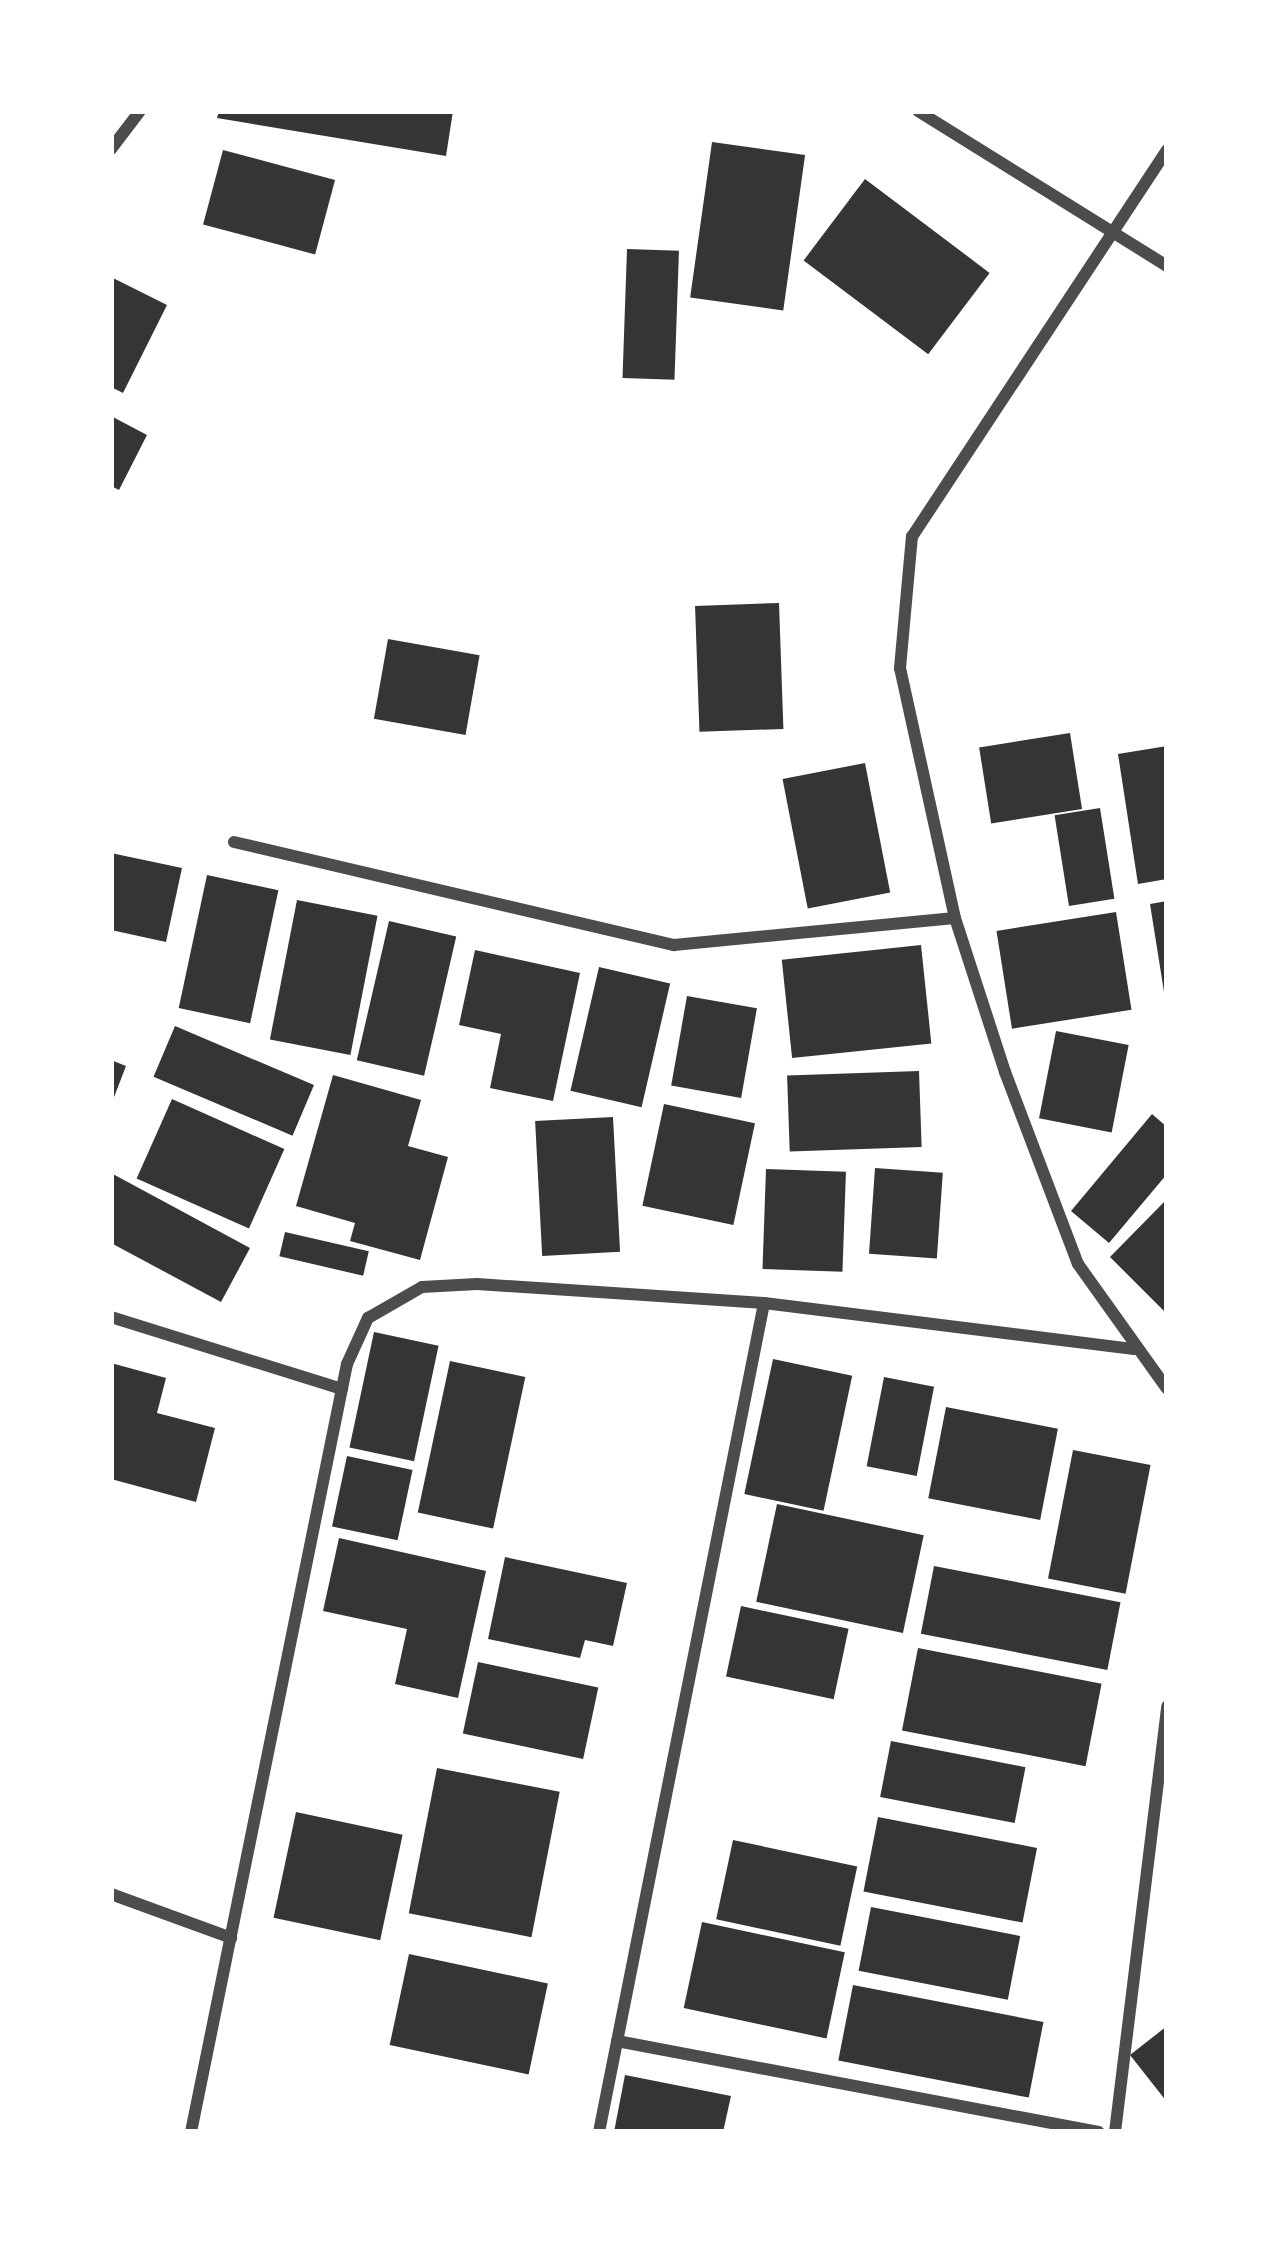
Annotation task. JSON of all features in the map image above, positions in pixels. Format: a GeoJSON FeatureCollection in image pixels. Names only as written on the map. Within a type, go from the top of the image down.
{"type":"FeatureCollection","features":[{"type":"Feature","properties":{"kind":"street"},"geometry":{"type":"LineString","coordinates":[[111,149],[140,111]]}},
{"type":"Feature","properties":{"kind":"street"},"geometry":{"type":"LineString","coordinates":[[918,111],[1167,266]]}},
{"type":"Feature","properties":{"kind":"street"},"geometry":{"type":"LineString","coordinates":[[1167,150],[944,476],[912,536],[900,668],[955,918],[1078,1264],[1134,1349],[1167,1389]]}},
{"type":"Feature","properties":{"kind":"street"},"geometry":{"type":"LineString","coordinates":[[234,842],[674,945],[955,918]]}},
{"type":"Feature","properties":{"kind":"street"},"geometry":{"type":"LineString","coordinates":[[191,2132],[342,1389],[368,1318],[422,1287],[764,1303],[1134,1349]]}},
{"type":"Feature","properties":{"kind":"street"},"geometry":{"type":"LineString","coordinates":[[599,2132],[764,1303]]}},
{"type":"Feature","properties":{"kind":"street"},"geometry":{"type":"LineString","coordinates":[[111,1317],[342,1389]]}},
{"type":"Feature","properties":{"kind":"street"},"geometry":{"type":"LineString","coordinates":[[1114,2132],[1167,1706]]}},
{"type":"Feature","properties":{"kind":"street"},"geometry":{"type":"LineString","coordinates":[[111,1894],[232,1938]]}},
{"type":"Feature","properties":{"kind":"street"},"geometry":{"type":"LineString","coordinates":[[617,2041],[1047,2116],[1098,2132]]}},
{"type":"Feature","properties":{"kind":"building"},"geometry":{"type":"Polygon","coordinates":[[[219,111],[453,111],[446,156],[217,118],[219,111]]]}},
{"type":"Feature","properties":{"kind":"building"},"geometry":{"type":"Polygon","coordinates":[[[712,142],[805,155],[783,311],[690,297],[712,142]]]}},
{"type":"Feature","properties":{"kind":"building"},"geometry":{"type":"Polygon","coordinates":[[[223,150],[335,180],[315,254],[203,224],[223,150]]]}},
{"type":"Feature","properties":{"kind":"building"},"geometry":{"type":"Polygon","coordinates":[[[865,179],[990,273],[928,354],[804,260],[865,179]]]}},
{"type":"Feature","properties":{"kind":"building"},"geometry":{"type":"Polygon","coordinates":[[[627,249],[679,251],[674,380],[622,378],[627,249]]]}},
{"type":"Feature","properties":{"kind":"building"},"geometry":{"type":"Polygon","coordinates":[[[111,277],[167,305],[123,393],[111,387],[111,277]]]}},
{"type":"Feature","properties":{"kind":"building"},"geometry":{"type":"Polygon","coordinates":[[[111,416],[147,435],[119,490],[111,486],[111,416]]]}},
{"type":"Feature","properties":{"kind":"building"},"geometry":{"type":"Polygon","coordinates":[[[779,603],[783,729],[699,732],[695,606],[779,603]]]}},
{"type":"Feature","properties":{"kind":"building"},"geometry":{"type":"Polygon","coordinates":[[[388,639],[480,655],[466,735],[374,719],[388,639]]]}},
{"type":"Feature","properties":{"kind":"building"},"geometry":{"type":"Polygon","coordinates":[[[1070,733],[1082,809],[991,823],[979,747],[1070,733]]]}},
{"type":"Feature","properties":{"kind":"building"},"geometry":{"type":"Polygon","coordinates":[[[1167,746],[1167,879],[1138,884],[1118,754],[1167,746]]]}},
{"type":"Feature","properties":{"kind":"building"},"geometry":{"type":"Polygon","coordinates":[[[865,763],[890,893],[808,909],[783,779],[865,763]]]}},
{"type":"Feature","properties":{"kind":"building"},"geometry":{"type":"Polygon","coordinates":[[[1100,808],[1114,899],[1069,906],[1055,815],[1100,808]]]}},
{"type":"Feature","properties":{"kind":"building"},"geometry":{"type":"Polygon","coordinates":[[[111,853],[182,868],[166,942],[111,930],[111,853]]]}},
{"type":"Feature","properties":{"kind":"building"},"geometry":{"type":"Polygon","coordinates":[[[207,875],[278,890],[250,1023],[179,1008],[207,875]]]}},
{"type":"Feature","properties":{"kind":"building"},"geometry":{"type":"Polygon","coordinates":[[[297,900],[377,916],[350,1055],[270,1039],[297,900]]]}},
{"type":"Feature","properties":{"kind":"building"},"geometry":{"type":"Polygon","coordinates":[[[1167,901],[1167,992],[1164,992],[1150,904],[1167,901]]]}},
{"type":"Feature","properties":{"kind":"building"},"geometry":{"type":"Polygon","coordinates":[[[1116,912],[1131,1010],[1012,1029],[996,931],[1116,912]]]}},
{"type":"Feature","properties":{"kind":"building"},"geometry":{"type":"Polygon","coordinates":[[[389,921],[456,937],[424,1076],[357,1060],[389,921]]]}},
{"type":"Feature","properties":{"kind":"building"},"geometry":{"type":"Polygon","coordinates":[[[921,945],[931,1043],[792,1058],[782,960],[921,945]]]}},
{"type":"Feature","properties":{"kind":"building"},"geometry":{"type":"Polygon","coordinates":[[[475,950],[580,973],[553,1101],[490,1088],[501,1034],[459,1025],[475,950]]]}},
{"type":"Feature","properties":{"kind":"building"},"geometry":{"type":"Polygon","coordinates":[[[599,967],[670,983],[642,1107],[570,1091],[599,967]]]}},
{"type":"Feature","properties":{"kind":"building"},"geometry":{"type":"Polygon","coordinates":[[[687,996],[757,1008],[741,1098],[671,1086],[687,996]]]}},
{"type":"Feature","properties":{"kind":"building"},"geometry":{"type":"Polygon","coordinates":[[[175,1026],[314,1085],[293,1136],[154,1077],[175,1026]]]}},
{"type":"Feature","properties":{"kind":"building"},"geometry":{"type":"Polygon","coordinates":[[[1056,1031],[1129,1045],[1112,1132],[1039,1118],[1056,1031]]]}},
{"type":"Feature","properties":{"kind":"building"},"geometry":{"type":"Polygon","coordinates":[[[111,1060],[126,1066],[111,1105],[111,1060]]]}},
{"type":"Feature","properties":{"kind":"building"},"geometry":{"type":"Polygon","coordinates":[[[919,1071],[922,1147],[790,1152],[787,1076],[919,1071]]]}},
{"type":"Feature","properties":{"kind":"building"},"geometry":{"type":"Polygon","coordinates":[[[333,1075],[421,1100],[408,1146],[448,1157],[420,1260],[350,1241],[355,1223],[296,1206],[333,1075]]]}},
{"type":"Feature","properties":{"kind":"building"},"geometry":{"type":"Polygon","coordinates":[[[172,1099],[284,1149],[249,1229],[137,1178],[172,1099]]]}},
{"type":"Feature","properties":{"kind":"building"},"geometry":{"type":"Polygon","coordinates":[[[664,1104],[755,1123],[733,1225],[642,1206],[664,1104]]]}},
{"type":"Feature","properties":{"kind":"building"},"geometry":{"type":"Polygon","coordinates":[[[1152,1114],[1167,1127],[1167,1174],[1109,1243],[1071,1211],[1152,1114]]]}},
{"type":"Feature","properties":{"kind":"building"},"geometry":{"type":"Polygon","coordinates":[[[613,1117],[620,1252],[542,1256],[535,1121],[613,1117]]]}},
{"type":"Feature","properties":{"kind":"building"},"geometry":{"type":"Polygon","coordinates":[[[875,1168],[943,1173],[937,1259],[869,1254],[875,1168]]]}},
{"type":"Feature","properties":{"kind":"building"},"geometry":{"type":"Polygon","coordinates":[[[766,1169],[846,1172],[842,1272],[763,1269],[766,1169]]]}},
{"type":"Feature","properties":{"kind":"building"},"geometry":{"type":"Polygon","coordinates":[[[111,1173],[250,1248],[221,1302],[111,1243],[111,1173]]]}},
{"type":"Feature","properties":{"kind":"building"},"geometry":{"type":"Polygon","coordinates":[[[1167,1199],[1167,1314],[1110,1257],[1167,1199]]]}},
{"type":"Feature","properties":{"kind":"building"},"geometry":{"type":"Polygon","coordinates":[[[285,1232],[369,1251],[363,1276],[279,1256],[285,1232]]]}},
{"type":"Feature","properties":{"kind":"building"},"geometry":{"type":"Polygon","coordinates":[[[374,1332],[439,1346],[414,1461],[349,1447],[374,1332]]]}},
{"type":"Feature","properties":{"kind":"building"},"geometry":{"type":"Polygon","coordinates":[[[773,1359],[852,1376],[824,1511],[744,1494],[773,1359]]]}},
{"type":"Feature","properties":{"kind":"building"},"geometry":{"type":"Polygon","coordinates":[[[450,1361],[525,1377],[493,1529],[418,1513],[450,1361]]]}},
{"type":"Feature","properties":{"kind":"building"},"geometry":{"type":"Polygon","coordinates":[[[111,1363],[166,1378],[157,1413],[215,1428],[196,1502],[111,1479],[111,1363]]]}},
{"type":"Feature","properties":{"kind":"building"},"geometry":{"type":"Polygon","coordinates":[[[884,1377],[934,1387],[917,1476],[867,1466],[884,1377]]]}},
{"type":"Feature","properties":{"kind":"building"},"geometry":{"type":"Polygon","coordinates":[[[946,1407],[1058,1429],[1040,1520],[928,1498],[946,1407]]]}},
{"type":"Feature","properties":{"kind":"building"},"geometry":{"type":"Polygon","coordinates":[[[1073,1450],[1151,1465],[1126,1594],[1048,1579],[1073,1450]]]}},
{"type":"Feature","properties":{"kind":"building"},"geometry":{"type":"Polygon","coordinates":[[[347,1456],[413,1470],[398,1540],[332,1526],[347,1456]]]}},
{"type":"Feature","properties":{"kind":"building"},"geometry":{"type":"Polygon","coordinates":[[[777,1504],[924,1535],[903,1633],[756,1602],[777,1504]]]}},
{"type":"Feature","properties":{"kind":"building"},"geometry":{"type":"Polygon","coordinates":[[[339,1538],[486,1571],[458,1698],[395,1684],[407,1629],[323,1611],[339,1538]]]}},
{"type":"Feature","properties":{"kind":"building"},"geometry":{"type":"Polygon","coordinates":[[[505,1557],[627,1583],[613,1646],[585,1640],[580,1658],[488,1639],[505,1557]]]}},
{"type":"Feature","properties":{"kind":"building"},"geometry":{"type":"Polygon","coordinates":[[[934,1566],[1121,1602],[1107,1670],[921,1634],[934,1566]]]}},
{"type":"Feature","properties":{"kind":"building"},"geometry":{"type":"Polygon","coordinates":[[[741,1606],[849,1629],[834,1699],[726,1676],[741,1606]]]}},
{"type":"Feature","properties":{"kind":"building"},"geometry":{"type":"Polygon","coordinates":[[[918,1648],[1102,1684],[1086,1766],[902,1730],[918,1648]]]}},
{"type":"Feature","properties":{"kind":"building"},"geometry":{"type":"Polygon","coordinates":[[[478,1662],[598,1688],[583,1759],[463,1733],[478,1662]]]}},
{"type":"Feature","properties":{"kind":"building"},"geometry":{"type":"Polygon","coordinates":[[[891,1741],[1025,1767],[1015,1823],[880,1797],[891,1741]]]}},
{"type":"Feature","properties":{"kind":"building"},"geometry":{"type":"Polygon","coordinates":[[[437,1768],[560,1792],[531,1937],[409,1913],[437,1768]]]}},
{"type":"Feature","properties":{"kind":"building"},"geometry":{"type":"Polygon","coordinates":[[[296,1812],[403,1835],[380,1940],[274,1918],[296,1812]]]}},
{"type":"Feature","properties":{"kind":"building"},"geometry":{"type":"Polygon","coordinates":[[[878,1817],[1037,1848],[1023,1923],[863,1892],[878,1817]]]}},
{"type":"Feature","properties":{"kind":"building"},"geometry":{"type":"Polygon","coordinates":[[[733,1840],[857,1866],[840,1946],[716,1919],[733,1840]]]}},
{"type":"Feature","properties":{"kind":"building"},"geometry":{"type":"Polygon","coordinates":[[[871,1907],[1020,1936],[1008,2000],[859,1971],[871,1907]]]}},
{"type":"Feature","properties":{"kind":"building"},"geometry":{"type":"Polygon","coordinates":[[[702,1922],[845,1952],[827,2038],[684,2008],[702,1922]]]}},
{"type":"Feature","properties":{"kind":"building"},"geometry":{"type":"Polygon","coordinates":[[[409,1954],[548,1984],[529,2074],[390,2045],[409,1954]]]}},
{"type":"Feature","properties":{"kind":"building"},"geometry":{"type":"Polygon","coordinates":[[[853,1985],[1043,2022],[1029,2098],[838,2061],[853,1985]]]}},
{"type":"Feature","properties":{"kind":"building"},"geometry":{"type":"Polygon","coordinates":[[[1167,2026],[1167,2102],[1130,2055],[1167,2026]]]}},
{"type":"Feature","properties":{"kind":"building"},"geometry":{"type":"Polygon","coordinates":[[[625,2075],[731,2096],[723,2132],[614,2132],[625,2075]]]}}]}
